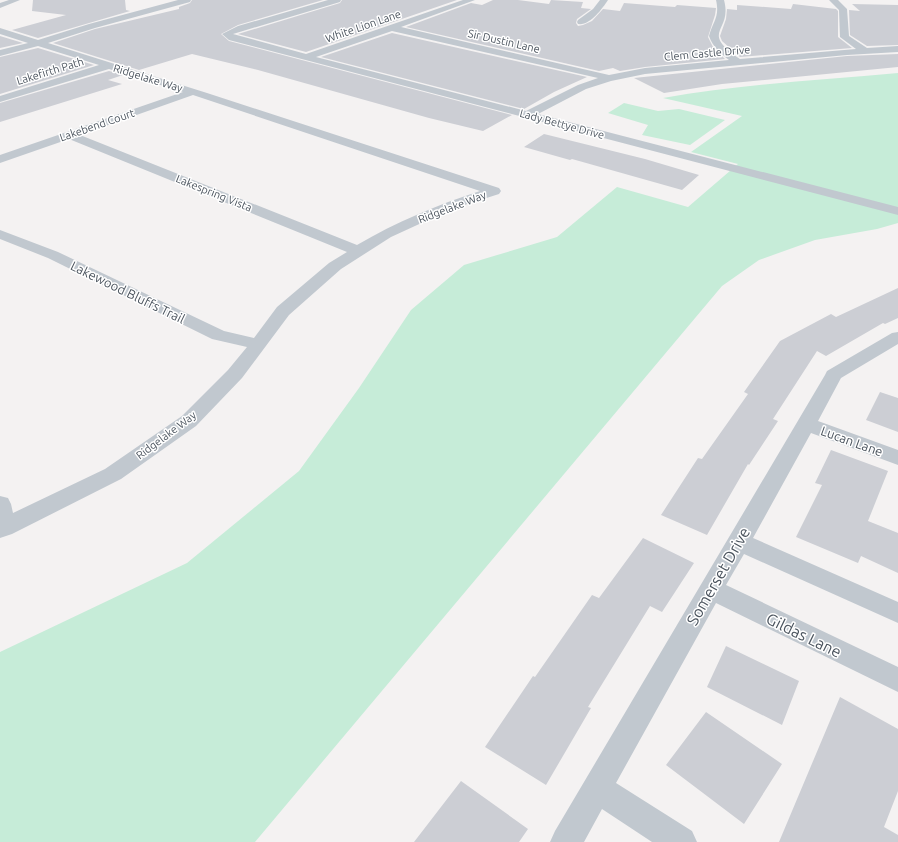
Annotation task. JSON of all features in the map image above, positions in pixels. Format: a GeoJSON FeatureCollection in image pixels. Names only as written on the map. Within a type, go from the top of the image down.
{"type":"FeatureCollection","features":[{"type":"Feature","properties":{"kind":"street"},"geometry":{"type":"LineString","coordinates":[[0,6],[16,0]]}},
{"type":"Feature","properties":{"kind":"street"},"geometry":{"type":"LineString","coordinates":[[0,53],[38,44],[92,26],[181,0]]}},
{"type":"Feature","properties":{"kind":"street","name":"Lady Bettye Drive"},"geometry":{"type":"LineString","coordinates":[[337,0],[241,28],[226,34],[232,38],[898,211]]}},
{"type":"Feature","properties":{"kind":"street","name":"White Lion Lane"},"geometry":{"type":"LineString","coordinates":[[307,57],[471,0]]}},
{"type":"Feature","properties":{"kind":"street"},"geometry":{"type":"LineString","coordinates":[[581,22],[596,11],[604,0]]}},
{"type":"Feature","properties":{"kind":"street"},"geometry":{"type":"LineString","coordinates":[[720,0],[723,5],[723,12],[713,34],[716,45],[724,53],[738,62]]}},
{"type":"Feature","properties":{"kind":"street"},"geometry":{"type":"LineString","coordinates":[[833,0],[843,9],[845,37],[852,44],[864,50]]}},
{"type":"Feature","properties":{"kind":"street","name":"Sir Dustin Lane"},"geometry":{"type":"LineString","coordinates":[[392,28],[609,78]]}},
{"type":"Feature","properties":{"kind":"street","name":"Ridgelake Way"},"geometry":{"type":"LineString","coordinates":[[0,31],[193,92],[494,191],[447,206],[386,234],[335,266],[283,311],[235,374],[189,421],[113,474],[2,528]]}},
{"type":"Feature","properties":{"kind":"street","name":"Clem Castle Drive"},"geometry":{"type":"LineString","coordinates":[[527,115],[582,87],[609,78],[646,71],[864,50],[898,49]]}},
{"type":"Feature","properties":{"kind":"street","name":"Lakefirth Path"},"geometry":{"type":"LineString","coordinates":[[0,99],[108,66]]}},
{"type":"Feature","properties":{"kind":"street","name":"Lakebend Court"},"geometry":{"type":"LineString","coordinates":[[0,159],[193,92]]}},
{"type":"Feature","properties":{"kind":"street","name":"Lakespring Vista"},"geometry":{"type":"LineString","coordinates":[[70,135],[358,252]]}},
{"type":"Feature","properties":{"kind":"street","name":"Lakewood Bluffs Trail"},"geometry":{"type":"LineString","coordinates":[[0,234],[53,255],[218,335],[258,344]]}},
{"type":"Feature","properties":{"kind":"street","name":"Somerset Drive"},"geometry":{"type":"LineString","coordinates":[[566,842],[834,375],[897,339]]}},
{"type":"Feature","properties":{"kind":"street","name":"Lucan Lane"},"geometry":{"type":"LineString","coordinates":[[806,424],[898,458]]}},
{"type":"Feature","properties":{"kind":"street"},"geometry":{"type":"LineString","coordinates":[[0,504],[2,528]]}},
{"type":"Feature","properties":{"kind":"street"},"geometry":{"type":"LineString","coordinates":[[738,541],[898,614]]}},
{"type":"Feature","properties":{"kind":"street","name":"Gildas Lane"},"geometry":{"type":"LineString","coordinates":[[711,589],[898,680]]}},
{"type":"Feature","properties":{"kind":"street"},"geometry":{"type":"LineString","coordinates":[[597,788],[681,842]]}},
{"type":"Feature","properties":{"kind":"green space"},"geometry":{"type":"Polygon","coordinates":[[[898,73],[898,223],[877,229],[815,240],[759,260],[722,286],[255,842],[0,842],[0,652],[187,563],[299,471],[359,388],[411,310],[464,265],[557,237],[617,187],[688,207],[738,164],[691,152],[742,116],[663,98],[722,89],[898,73]]]}},
{"type":"Feature","properties":{"kind":"green space"},"geometry":{"type":"Polygon","coordinates":[[[624,103],[658,111],[679,109],[725,120],[690,145],[642,135],[648,125],[608,113],[624,103]]]}},
{"type":"Feature","properties":{"kind":"building"},"geometry":{"type":"Polygon","coordinates":[[[33,0],[125,0],[126,10],[130,11],[38,38],[12,30],[66,15],[32,11],[33,0]]]}},
{"type":"Feature","properties":{"kind":"building"},"geometry":{"type":"Polygon","coordinates":[[[192,0],[323,0],[238,25],[221,34],[229,41],[512,115],[483,131],[429,118],[258,70],[192,54],[139,70],[53,43],[95,29],[179,9],[179,7],[190,3],[192,0]]]}},
{"type":"Feature","properties":{"kind":"building"},"geometry":{"type":"Polygon","coordinates":[[[342,0],[457,0],[306,52],[238,34],[340,3],[342,0]]]}},
{"type":"Feature","properties":{"kind":"building"},"geometry":{"type":"Polygon","coordinates":[[[493,0],[518,0],[549,4],[551,0],[583,2],[581,8],[591,9],[577,19],[576,23],[578,26],[592,21],[603,9],[620,11],[624,3],[675,7],[677,5],[716,8],[708,37],[713,47],[725,59],[620,71],[613,68],[599,71],[406,27],[471,3],[482,5],[493,0]]]}},
{"type":"Feature","properties":{"kind":"building"},"geometry":{"type":"Polygon","coordinates":[[[793,4],[836,9],[838,11],[838,37],[852,48],[740,57],[722,41],[720,36],[726,19],[727,9],[737,10],[737,5],[791,9],[793,4]]]}},
{"type":"Feature","properties":{"kind":"building"},"geometry":{"type":"Polygon","coordinates":[[[852,4],[898,5],[898,45],[867,46],[850,35],[849,10],[860,11],[852,4]]]}},
{"type":"Feature","properties":{"kind":"building"},"geometry":{"type":"Polygon","coordinates":[[[392,33],[587,77],[554,92],[524,109],[321,57],[392,33]]]}},
{"type":"Feature","properties":{"kind":"building"},"geometry":{"type":"Polygon","coordinates":[[[0,36],[23,43],[0,48],[0,36]]]}},
{"type":"Feature","properties":{"kind":"building"},"geometry":{"type":"Polygon","coordinates":[[[38,48],[94,65],[0,94],[0,57],[38,48]]]}},
{"type":"Feature","properties":{"kind":"building"},"geometry":{"type":"Polygon","coordinates":[[[898,54],[898,67],[722,84],[664,93],[634,78],[847,56],[898,54]]]}},
{"type":"Feature","properties":{"kind":"building"},"geometry":{"type":"Polygon","coordinates":[[[109,71],[123,75],[108,80],[122,84],[0,122],[0,103],[109,71]]]}},
{"type":"Feature","properties":{"kind":"building"},"geometry":{"type":"Polygon","coordinates":[[[544,134],[645,159],[699,175],[682,190],[524,147],[544,134]]]}},
{"type":"Feature","properties":{"kind":"building"},"geometry":{"type":"Polygon","coordinates":[[[898,288],[898,318],[885,324],[883,323],[826,356],[817,351],[773,419],[778,421],[749,465],[748,464],[707,535],[661,515],[698,458],[702,459],[748,394],[744,392],[780,341],[831,314],[836,317],[898,288]]]}},
{"type":"Feature","properties":{"kind":"building"},"geometry":{"type":"Polygon","coordinates":[[[880,392],[898,398],[898,432],[866,420],[880,392]]]}},
{"type":"Feature","properties":{"kind":"building"},"geometry":{"type":"Polygon","coordinates":[[[831,450],[888,471],[868,521],[898,533],[898,573],[861,556],[858,563],[796,537],[822,485],[815,483],[831,450]]]}},
{"type":"Feature","properties":{"kind":"building"},"geometry":{"type":"Polygon","coordinates":[[[643,538],[694,563],[662,612],[650,606],[588,707],[591,708],[546,785],[485,747],[533,676],[535,677],[592,595],[599,598],[643,538]]]}},
{"type":"Feature","properties":{"kind":"building"},"geometry":{"type":"Polygon","coordinates":[[[726,646],[799,681],[782,725],[707,687],[726,646]]]}},
{"type":"Feature","properties":{"kind":"building"},"geometry":{"type":"Polygon","coordinates":[[[840,697],[898,729],[898,791],[884,827],[898,835],[898,842],[779,842],[840,697]]]}},
{"type":"Feature","properties":{"kind":"building"},"geometry":{"type":"Polygon","coordinates":[[[706,712],[782,764],[744,824],[666,765],[706,712]]]}},
{"type":"Feature","properties":{"kind":"building"},"geometry":{"type":"Polygon","coordinates":[[[461,781],[528,829],[519,842],[414,842],[461,781]]]}}]}
